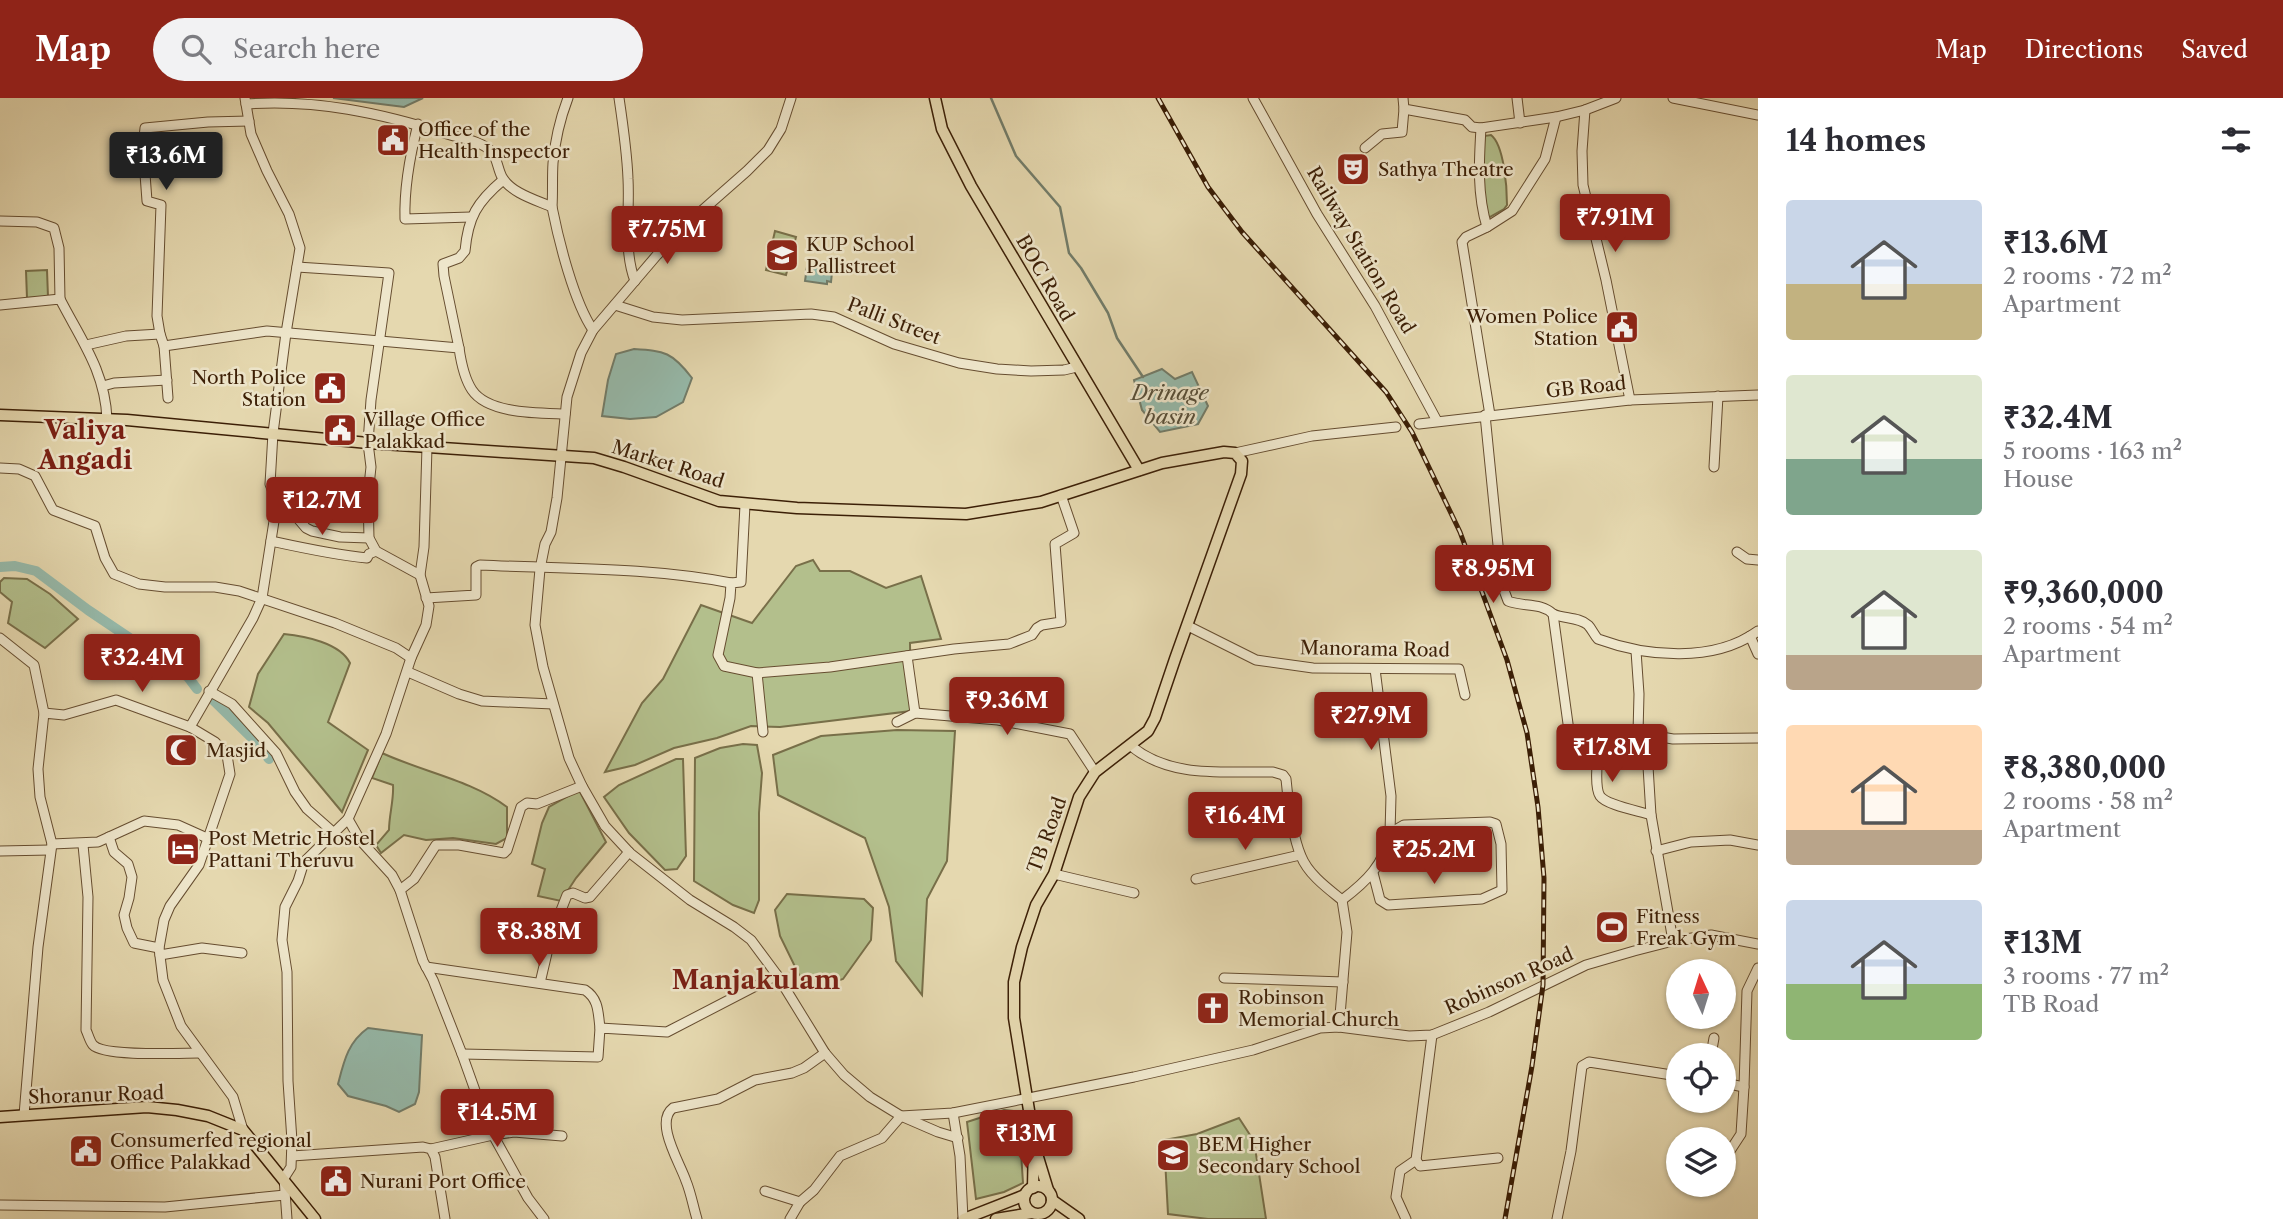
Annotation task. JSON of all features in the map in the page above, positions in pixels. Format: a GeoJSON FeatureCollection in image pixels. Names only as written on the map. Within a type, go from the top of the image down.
{"type":"FeatureCollection","features":[{"type":"Feature","properties":{"kind":"main road","name":"BOC Road"},"geometry":{"type":"LineString","coordinates":[[934,98],[942,129],[971,186],[1139,470]]}},
{"type":"Feature","properties":{"kind":"main road","name":"Market Road"},"geometry":{"type":"LineString","coordinates":[[0,415],[107,419],[368,443],[594,458],[719,501],[848,511],[966,514],[1041,502],[1162,463],[1224,452],[1236,453]]}},
{"type":"Feature","properties":{"kind":"main road","name":"TB Road"},"geometry":{"type":"LineString","coordinates":[[1029,1191],[1034,1141],[1014,1018],[1014,982],[1022,947],[1036,905],[1054,874],[1079,797],[1095,772],[1148,732],[1153,724],[1241,474],[1242,461],[1236,453]]}},
{"type":"Feature","properties":{"kind":"main road","name":"Shoranur Road"},"geometry":{"type":"LineString","coordinates":[[0,1116],[147,1107],[208,1116],[243,1130],[315,1219]]}},
{"type":"Feature","properties":{"kind":"main road"},"geometry":{"type":"LineString","coordinates":[[996,1219],[1048,1210],[1050,1195],[1034,1141]]}},
{"type":"Feature","properties":{"kind":"main road"},"geometry":{"type":"LineString","coordinates":[[963,1219],[1041,1187],[1079,1219]]}},
{"type":"Feature","properties":{"kind":"main road"},"geometry":{"type":"LineString","coordinates":[[1029,1191],[1024,1203],[1036,1213],[1053,1219]]}},
{"type":"Feature","properties":{"kind":"street"},"geometry":{"type":"LineString","coordinates":[[568,98],[560,120],[553,164],[552,207],[585,318],[593,330]]}},
{"type":"Feature","properties":{"kind":"street"},"geometry":{"type":"LineString","coordinates":[[619,98],[628,178],[631,271],[635,281]]}},
{"type":"Feature","properties":{"kind":"street"},"geometry":{"type":"LineString","coordinates":[[791,98],[781,129],[768,150],[696,215],[657,255],[593,330],[581,352],[565,414],[557,498],[540,569],[535,625],[553,704],[569,758],[605,826],[629,852],[690,900],[751,940],[777,975],[825,1052],[844,1075],[870,1097],[901,1116],[958,1138]]}},
{"type":"Feature","properties":{"kind":"street","name":"Railway Station Road"},"geometry":{"type":"LineString","coordinates":[[1253,98],[1317,214],[1381,317],[1437,421]]}},
{"type":"Feature","properties":{"kind":"street"},"geometry":{"type":"LineString","coordinates":[[1365,148],[1382,134],[1402,132],[1403,98]]}},
{"type":"Feature","properties":{"kind":"street"},"geometry":{"type":"LineString","coordinates":[[1517,98],[1520,123]]}},
{"type":"Feature","properties":{"kind":"street"},"geometry":{"type":"LineString","coordinates":[[1404,108],[1465,120],[1472,127],[1481,128],[1556,117],[1616,98]]}},
{"type":"Feature","properties":{"kind":"street"},"geometry":{"type":"LineString","coordinates":[[1673,98],[1758,115]]}},
{"type":"Feature","properties":{"kind":"street"},"geometry":{"type":"LineString","coordinates":[[190,727],[262,598],[277,502],[270,484],[273,433],[300,248],[295,230],[251,134],[245,101],[334,106],[418,124],[475,142],[492,152],[503,180],[523,195],[552,207]]}},
{"type":"Feature","properties":{"kind":"street"},"geometry":{"type":"LineString","coordinates":[[1585,110],[1582,151],[1584,185],[1630,400]]}},
{"type":"Feature","properties":{"kind":"street"},"geometry":{"type":"LineString","coordinates":[[1556,117],[1545,159],[1512,211],[1465,237],[1462,242],[1487,415],[1497,552],[1508,601],[1548,610],[1562,619],[1584,622],[1591,627],[1598,639],[1636,651],[1716,652],[1754,634],[1758,654]]}},
{"type":"Feature","properties":{"kind":"street"},"geometry":{"type":"LineString","coordinates":[[168,398],[164,346],[157,316],[161,205],[147,201],[143,147],[145,128],[248,121]]}},
{"type":"Feature","properties":{"kind":"street"},"geometry":{"type":"LineString","coordinates":[[418,124],[404,201],[405,219],[471,217]]}},
{"type":"Feature","properties":{"kind":"street"},"geometry":{"type":"LineString","coordinates":[[1481,128],[1481,208],[1487,227]]}},
{"type":"Feature","properties":{"kind":"street"},"geometry":{"type":"LineString","coordinates":[[503,180],[491,190],[471,217],[465,251],[459,258],[443,264],[443,276],[461,363],[470,387],[478,398],[498,408],[565,414]]}},
{"type":"Feature","properties":{"kind":"street"},"geometry":{"type":"LineString","coordinates":[[0,221],[37,222],[54,228],[59,248],[60,299],[86,345],[103,386],[107,419]]}},
{"type":"Feature","properties":{"kind":"street"},"geometry":{"type":"LineString","coordinates":[[297,267],[389,273],[378,341],[368,443],[371,467],[368,495],[369,538],[376,551],[421,575]]}},
{"type":"Feature","properties":{"kind":"street"},"geometry":{"type":"LineString","coordinates":[[0,304],[60,299]]}},
{"type":"Feature","properties":{"kind":"street","name":"Palli Street"},"geometry":{"type":"LineString","coordinates":[[615,305],[653,317],[682,320],[811,314],[834,317],[894,344],[960,363],[1031,371],[1077,368]]}},
{"type":"Feature","properties":{"kind":"street"},"geometry":{"type":"LineString","coordinates":[[164,346],[267,331],[459,348]]}},
{"type":"Feature","properties":{"kind":"street"},"geometry":{"type":"LineString","coordinates":[[86,345],[127,336],[160,334]]}},
{"type":"Feature","properties":{"kind":"street"},"geometry":{"type":"LineString","coordinates":[[103,386],[167,380]]}},
{"type":"Feature","properties":{"kind":"street","name":"GB Road"},"geometry":{"type":"LineString","coordinates":[[1419,424],[1630,400],[1758,395]]}},
{"type":"Feature","properties":{"kind":"street"},"geometry":{"type":"LineString","coordinates":[[1714,467],[1718,396]]}},
{"type":"Feature","properties":{"kind":"street"},"geometry":{"type":"LineString","coordinates":[[1236,453],[1312,436],[1396,427]]}},
{"type":"Feature","properties":{"kind":"street"},"geometry":{"type":"LineString","coordinates":[[286,1219],[284,1178],[291,1167],[292,1156],[286,972],[282,940],[285,907],[304,862],[348,819],[386,734],[411,658],[426,625],[429,606],[421,575],[427,447]]}},
{"type":"Feature","properties":{"kind":"street"},"geometry":{"type":"LineString","coordinates":[[0,468],[19,469],[35,475],[53,510],[95,526],[104,558],[114,574],[139,584],[215,587],[262,598],[335,623],[396,648],[411,658]]}},
{"type":"Feature","properties":{"kind":"street"},"geometry":{"type":"LineString","coordinates":[[731,583],[718,655],[724,666],[757,673],[830,667],[1009,644],[1031,635],[1042,625],[1061,622],[1055,544],[1074,533],[1061,495]]}},
{"type":"Feature","properties":{"kind":"street"},"geometry":{"type":"LineString","coordinates":[[277,502],[312,531],[348,538],[369,538]]}},
{"type":"Feature","properties":{"kind":"street"},"geometry":{"type":"LineString","coordinates":[[426,598],[477,595],[476,567],[480,565],[637,570],[731,583],[741,582],[745,505]]}},
{"type":"Feature","properties":{"kind":"street"},"geometry":{"type":"LineString","coordinates":[[271,541],[352,557],[367,558],[376,551]]}},
{"type":"Feature","properties":{"kind":"street"},"geometry":{"type":"LineString","coordinates":[[1737,552],[1747,559],[1758,560]]}},
{"type":"Feature","properties":{"kind":"street"},"geometry":{"type":"LineString","coordinates":[[1553,614],[1569,732],[1579,736],[1642,733],[1673,739],[1758,738]]}},
{"type":"Feature","properties":{"kind":"street","name":"Manorama Road"},"geometry":{"type":"LineString","coordinates":[[1188,626],[1256,660],[1313,668],[1459,669],[1465,695]]}},
{"type":"Feature","properties":{"kind":"street"},"geometry":{"type":"LineString","coordinates":[[0,638],[34,665],[44,713],[38,769],[40,797],[51,847],[38,947],[24,1115]]}},
{"type":"Feature","properties":{"kind":"street"},"geometry":{"type":"LineString","coordinates":[[1636,651],[1651,815],[1673,941]]}},
{"type":"Feature","properties":{"kind":"street"},"geometry":{"type":"LineString","coordinates":[[907,656],[915,713]]}},
{"type":"Feature","properties":{"kind":"street"},"geometry":{"type":"LineString","coordinates":[[1342,900],[1373,873],[1386,852],[1390,833],[1391,796],[1375,669]]}},
{"type":"Feature","properties":{"kind":"street"},"geometry":{"type":"LineString","coordinates":[[408,672],[450,691],[482,701],[553,704]]}},
{"type":"Feature","properties":{"kind":"street"},"geometry":{"type":"LineString","coordinates":[[757,673],[763,732]]}},
{"type":"Feature","properties":{"kind":"street"},"geometry":{"type":"LineString","coordinates":[[209,691],[232,704],[270,746],[301,800],[333,832]]}},
{"type":"Feature","properties":{"kind":"street"},"geometry":{"type":"LineString","coordinates":[[44,713],[64,715],[116,701],[190,727],[215,743],[227,755],[229,774],[199,865],[170,906],[164,920],[159,952],[163,980],[181,1026],[233,1097],[243,1130]]}},
{"type":"Feature","properties":{"kind":"street"},"geometry":{"type":"LineString","coordinates":[[897,722],[915,713],[998,720],[1070,734],[1095,772]]}},
{"type":"Feature","properties":{"kind":"street"},"geometry":{"type":"LineString","coordinates":[[1599,736],[1597,787],[1600,796],[1651,815]]}},
{"type":"Feature","properties":{"kind":"street"},"geometry":{"type":"LineString","coordinates":[[1131,746],[1152,760],[1185,770],[1273,772],[1286,779],[1300,855],[1308,869],[1342,900],[1347,932],[1339,1027]]}},
{"type":"Feature","properties":{"kind":"street"},"geometry":{"type":"LineString","coordinates":[[400,890],[414,879],[436,845],[459,845],[503,853],[507,850],[521,807],[527,803],[537,804],[582,786]]}},
{"type":"Feature","properties":{"kind":"street"},"geometry":{"type":"LineString","coordinates":[[348,819],[351,828],[392,875],[400,890],[426,967],[487,1124],[528,1198],[544,1219]]}},
{"type":"Feature","properties":{"kind":"street"},"geometry":{"type":"LineString","coordinates":[[0,851],[98,842],[144,821],[178,825],[207,838]]}},
{"type":"Feature","properties":{"kind":"street"},"geometry":{"type":"LineString","coordinates":[[1373,873],[1380,900],[1388,905],[1482,899],[1502,890],[1500,844],[1496,824],[1404,825],[1390,833]]}},
{"type":"Feature","properties":{"kind":"street"},"geometry":{"type":"LineString","coordinates":[[109,837],[114,852],[128,864],[132,877],[124,915],[134,943],[159,952],[202,948],[242,953]]}},
{"type":"Feature","properties":{"kind":"street"},"geometry":{"type":"LineString","coordinates":[[1656,851],[1691,842],[1713,840],[1758,845]]}},
{"type":"Feature","properties":{"kind":"street"},"geometry":{"type":"LineString","coordinates":[[83,845],[88,897],[86,1030],[93,1045],[104,1051],[200,1053]]}},
{"type":"Feature","properties":{"kind":"street"},"geometry":{"type":"LineString","coordinates":[[540,983],[551,936],[567,895],[573,893],[585,898],[590,897],[629,852]]}},
{"type":"Feature","properties":{"kind":"street"},"geometry":{"type":"LineString","coordinates":[[1196,879],[1300,855]]}},
{"type":"Feature","properties":{"kind":"street"},"geometry":{"type":"LineString","coordinates":[[1054,874],[1134,893]]}},
{"type":"Feature","properties":{"kind":"street","name":"Robinson Road"},"geometry":{"type":"LineString","coordinates":[[901,1116],[953,1113],[1028,1099],[1253,1049],[1320,1028],[1339,1027],[1409,1036],[1432,1035],[1489,1012],[1586,965],[1673,941],[1711,934],[1758,944]]}},
{"type":"Feature","properties":{"kind":"street"},"geometry":{"type":"LineString","coordinates":[[426,967],[577,988],[591,994],[596,1002],[600,1028],[598,1057],[462,1054]]}},
{"type":"Feature","properties":{"kind":"street"},"geometry":{"type":"LineString","coordinates":[[1736,1142],[1741,1134],[1747,991],[1758,968]]}},
{"type":"Feature","properties":{"kind":"street"},"geometry":{"type":"LineString","coordinates":[[600,1028],[667,1032],[777,975]]}},
{"type":"Feature","properties":{"kind":"street"},"geometry":{"type":"LineString","coordinates":[[1224,978],[1343,982]]}},
{"type":"Feature","properties":{"kind":"street"},"geometry":{"type":"LineString","coordinates":[[1432,1035],[1416,1160],[1420,1166],[1498,1158]]}},
{"type":"Feature","properties":{"kind":"street"},"geometry":{"type":"LineString","coordinates":[[1713,1043],[1714,1038]]}},
{"type":"Feature","properties":{"kind":"street"},"geometry":{"type":"LineString","coordinates":[[697,1219],[687,1182],[673,1150],[665,1120],[668,1112],[673,1108],[718,1099],[755,1080],[792,1073],[804,1068],[825,1052]]}},
{"type":"Feature","properties":{"kind":"street"},"geometry":{"type":"LineString","coordinates":[[1557,1219],[1571,1151],[1583,1066],[1589,1062],[1666,1074]]}},
{"type":"Feature","properties":{"kind":"street"},"geometry":{"type":"LineString","coordinates":[[1736,1085],[1744,1087]]}},
{"type":"Feature","properties":{"kind":"street"},"geometry":{"type":"LineString","coordinates":[[953,1113],[958,1138],[963,1219]]}},
{"type":"Feature","properties":{"kind":"street"},"geometry":{"type":"LineString","coordinates":[[790,1219],[800,1202],[814,1190],[840,1156],[882,1138],[901,1116]]}},
{"type":"Feature","properties":{"kind":"street"},"geometry":{"type":"LineString","coordinates":[[292,1156],[423,1147],[431,1149],[514,1132],[562,1136]]}},
{"type":"Feature","properties":{"kind":"street"},"geometry":{"type":"LineString","coordinates":[[431,1149],[435,1157],[445,1219]]}},
{"type":"Feature","properties":{"kind":"street"},"geometry":{"type":"LineString","coordinates":[[1406,1219],[1396,1197],[1400,1171],[1416,1160]]}},
{"type":"Feature","properties":{"kind":"street"},"geometry":{"type":"LineString","coordinates":[[765,1191],[800,1202]]}},
{"type":"Feature","properties":{"kind":"street"},"geometry":{"type":"LineString","coordinates":[[0,1205],[165,1207],[285,1195]]}},
{"type":"Feature","properties":{"kind":"green space"},"geometry":{"type":"Polygon","coordinates":[[[1491,135],[1502,157],[1507,205],[1488,218],[1484,206],[1484,136],[1491,135]]]}},
{"type":"Feature","properties":{"kind":"green space"},"geometry":{"type":"Polygon","coordinates":[[[775,231],[796,237],[786,275],[766,270],[775,231]]]}},
{"type":"Feature","properties":{"kind":"green space"},"geometry":{"type":"Polygon","coordinates":[[[47,270],[48,297],[27,298],[26,271],[47,270]]]}},
{"type":"Feature","properties":{"kind":"green space"},"geometry":{"type":"Polygon","coordinates":[[[813,560],[820,571],[850,571],[886,588],[921,576],[941,639],[910,643],[911,711],[780,727],[751,726],[717,738],[674,748],[635,765],[605,772],[642,703],[663,679],[701,605],[752,623],[796,566],[813,560]]]}},
{"type":"Feature","properties":{"kind":"green space"},"geometry":{"type":"Polygon","coordinates":[[[4,578],[27,579],[50,594],[78,619],[45,648],[8,623],[12,602],[0,592],[0,582],[4,578]]]}},
{"type":"Feature","properties":{"kind":"green space"},"geometry":{"type":"Polygon","coordinates":[[[284,634],[330,646],[338,650],[350,663],[328,722],[368,750],[342,812],[268,723],[249,707],[258,674],[284,634]]]}},
{"type":"Feature","properties":{"kind":"green space"},"geometry":{"type":"Polygon","coordinates":[[[897,730],[955,731],[947,861],[927,899],[922,995],[896,961],[889,907],[865,838],[778,795],[773,755],[821,736],[897,730]]]}},
{"type":"Feature","properties":{"kind":"green space"},"geometry":{"type":"Polygon","coordinates":[[[743,744],[757,745],[762,773],[759,900],[754,913],[733,905],[694,881],[695,758],[720,748],[743,744]]]}},
{"type":"Feature","properties":{"kind":"green space"},"geometry":{"type":"Polygon","coordinates":[[[382,753],[462,783],[507,807],[507,838],[496,844],[453,838],[426,840],[404,835],[381,853],[376,845],[389,830],[393,791],[393,785],[372,778],[382,753]]]}},
{"type":"Feature","properties":{"kind":"green space"},"geometry":{"type":"Polygon","coordinates":[[[676,759],[683,759],[686,856],[677,869],[665,870],[629,833],[604,797],[619,785],[676,759]]]}},
{"type":"Feature","properties":{"kind":"green space"},"geometry":{"type":"Polygon","coordinates":[[[579,790],[606,842],[561,901],[538,896],[545,869],[532,864],[542,823],[549,807],[579,790]]]}},
{"type":"Feature","properties":{"kind":"green space"},"geometry":{"type":"Polygon","coordinates":[[[787,894],[864,899],[873,908],[871,940],[843,979],[817,988],[803,983],[780,936],[775,910],[787,894]]]}},
{"type":"Feature","properties":{"kind":"green space"},"geometry":{"type":"Polygon","coordinates":[[[1004,1110],[1013,1111],[1019,1122],[1023,1183],[1004,1192],[976,1199],[967,1122],[1004,1110]]]}},
{"type":"Feature","properties":{"kind":"green space"},"geometry":{"type":"Polygon","coordinates":[[[1239,1118],[1254,1141],[1266,1219],[1208,1219],[1168,1214],[1164,1140],[1197,1134],[1239,1118]]]}},
{"type":"Feature","properties":{"kind":"water"},"geometry":{"type":"Polygon","coordinates":[[[333,98],[423,98],[404,107],[333,98]]]}},
{"type":"Feature","properties":{"kind":"water"},"geometry":{"type":"Polygon","coordinates":[[[811,262],[833,263],[831,282],[827,281],[827,284],[805,281],[807,267],[811,262]]]}},
{"type":"Feature","properties":{"kind":"water"},"geometry":{"type":"Polygon","coordinates":[[[634,349],[667,354],[685,369],[692,378],[683,402],[656,417],[630,419],[602,416],[616,354],[634,349]]]}},
{"type":"Feature","properties":{"kind":"water","name":"Drinage basin"},"geometry":{"type":"Polygon","coordinates":[[[1162,369],[1175,379],[1192,372],[1208,406],[1198,424],[1160,432],[1142,410],[1134,380],[1162,369]]]}},
{"type":"Feature","properties":{"kind":"water"},"geometry":{"type":"Polygon","coordinates":[[[368,1028],[422,1035],[419,1092],[415,1104],[399,1112],[348,1096],[338,1084],[351,1046],[368,1028]]]}},
{"type":"Feature","properties":{"kind":"waterway"},"geometry":{"type":"LineString","coordinates":[[991,98],[1016,156],[1060,207],[1069,253],[1108,313],[1117,338],[1143,377]]}},
{"type":"Feature","properties":{"kind":"waterway"},"geometry":{"type":"LineString","coordinates":[[0,567],[15,566],[36,571],[88,610],[188,677],[197,689]]}},
{"type":"Feature","properties":{"kind":"waterway"},"geometry":{"type":"LineString","coordinates":[[213,700],[256,742],[269,759]]}},
{"type":"Feature","properties":{"kind":"railway"},"geometry":{"type":"LineString","coordinates":[[1158,98],[1208,187],[1242,232],[1386,392],[1412,432],[1460,532],[1507,660],[1527,733],[1538,807],[1544,878],[1543,985],[1532,1066],[1505,1219]]}},
{"type":"Feature","properties":{"kind":"place","name":"Office of the Health Inspector"},"geometry":{"type":"Point","coordinates":[393,140]}},
{"type":"Feature","properties":{"kind":"place","name":"Sathya Theatre"},"geometry":{"type":"Point","coordinates":[1353,169]}},
{"type":"Feature","properties":{"kind":"place","name":"KUP School Pallistreet"},"geometry":{"type":"Point","coordinates":[782,255]}},
{"type":"Feature","properties":{"kind":"place","name":"Women Police Station"},"geometry":{"type":"Point","coordinates":[1622,327]}},
{"type":"Feature","properties":{"kind":"place","name":"North Police Station"},"geometry":{"type":"Point","coordinates":[330,388]}},
{"type":"Feature","properties":{"kind":"place","name":"Village Office Palakkad"},"geometry":{"type":"Point","coordinates":[340,430]}},
{"type":"Feature","properties":{"kind":"place","name":"Masjid"},"geometry":{"type":"Point","coordinates":[181,750]}},
{"type":"Feature","properties":{"kind":"place","name":"Post Metric Hostel Pattani Theruvu"},"geometry":{"type":"Point","coordinates":[183,849]}},
{"type":"Feature","properties":{"kind":"place","name":"Fitness Freak Gym"},"geometry":{"type":"Point","coordinates":[1612,927]}},
{"type":"Feature","properties":{"kind":"place","name":"Robinson Memorial Church"},"geometry":{"type":"Point","coordinates":[1213,1008]}},
{"type":"Feature","properties":{"kind":"place","name":"Consumerfed regional Office Palakkad"},"geometry":{"type":"Point","coordinates":[86,1151]}},
{"type":"Feature","properties":{"kind":"place","name":"BEM Higher Secondary School"},"geometry":{"type":"Point","coordinates":[1173,1155]}},
{"type":"Feature","properties":{"kind":"place","name":"Nurani Port Office"},"geometry":{"type":"Point","coordinates":[336,1181]}},
{"type":"Feature","properties":{"kind":"district","name":"Valiya Angadi"},"geometry":{"type":"Point","coordinates":[85,445]}},
{"type":"Feature","properties":{"kind":"district","name":"Manjakulam"},"geometry":{"type":"Point","coordinates":[756,980]}}]}
